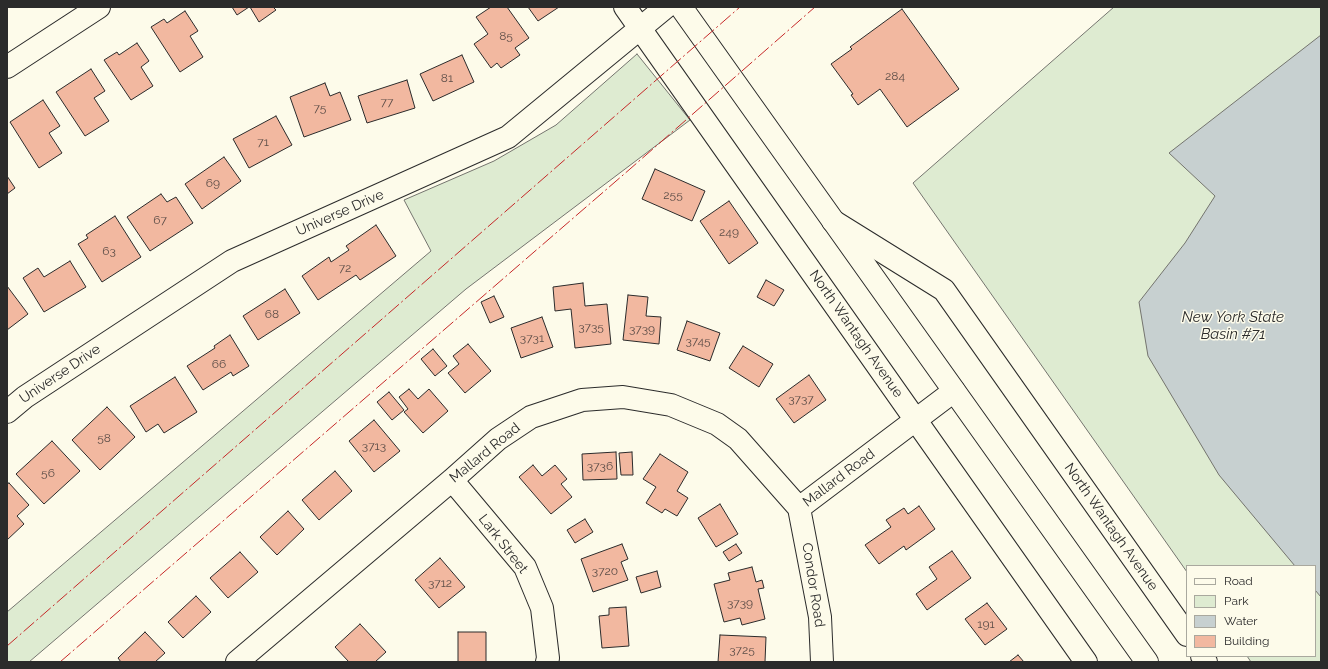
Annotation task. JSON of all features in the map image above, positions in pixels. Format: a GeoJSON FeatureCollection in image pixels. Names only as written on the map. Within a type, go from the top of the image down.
{"type":"FeatureCollection","features":[{"type":"Feature","properties":{"kind":"street"},"geometry":{"type":"LineString","coordinates":[[7,67],[99,7]]}},
{"type":"Feature","properties":{"kind":"street","name":"North Wantagh Avenue"},"geometry":{"type":"LineString","coordinates":[[625,7],[1086,662]]}},
{"type":"Feature","properties":{"kind":"street","name":"Universe Drive"},"geometry":{"type":"LineString","coordinates":[[7,412],[25,397],[232,261],[508,137],[666,7]]}},
{"type":"Feature","properties":{"kind":"street","name":"North Wantagh Avenue"},"geometry":{"type":"LineString","coordinates":[[681,7],[1146,662]]}},
{"type":"Feature","properties":{"kind":"street","name":"North Wantagh Avenue"},"geometry":{"type":"LineString","coordinates":[[834,221],[944,290],[1186,634]]}},
{"type":"Feature","properties":{"kind":"street","name":"Mallard Road"},"geometry":{"type":"LineString","coordinates":[[237,662],[452,480],[498,439],[531,417],[582,400],[623,397],[671,405],[717,424],[738,439],[799,508],[954,391]]}},
{"type":"Feature","properties":{"kind":"street","name":"Lark Street"},"geometry":{"type":"LineString","coordinates":[[452,480],[525,567],[542,608],[548,658],[547,662]]}},
{"type":"Feature","properties":{"kind":"street","name":"Condor Road"},"geometry":{"type":"LineString","coordinates":[[799,508],[820,617],[822,662]]}},
{"type":"Feature","properties":{"kind":"green space"},"geometry":{"type":"Polygon","coordinates":[[[1114,7],[1321,7],[1321,662],[1251,662],[1248,657],[1316,657],[1316,565],[1186,565],[1186,571],[913,183],[1114,7]]]}},
{"type":"Feature","properties":{"kind":"green space"},"geometry":{"type":"Polygon","coordinates":[[[637,54],[690,120],[466,289],[29,662],[7,662],[7,612],[431,251],[404,200],[494,161],[556,125],[637,54]]]}},
{"type":"Feature","properties":{"kind":"water","name":"New York State Basin #71"},"geometry":{"type":"Polygon","coordinates":[[[1321,35],[1321,597],[1316,591],[1316,565],[1294,565],[1219,475],[1148,356],[1139,302],[1185,243],[1215,196],[1169,153],[1321,35]]]}},
{"type":"Feature","properties":{"kind":"building"},"geometry":{"type":"Polygon","coordinates":[[[232,7],[249,7],[237,15],[232,7]]]}},
{"type":"Feature","properties":{"kind":"building"},"geometry":{"type":"Polygon","coordinates":[[[250,7],[273,7],[276,10],[259,22],[250,7]]]}},
{"type":"Feature","properties":{"kind":"building"},"geometry":{"type":"Polygon","coordinates":[[[491,7],[507,7],[529,38],[515,48],[520,55],[501,68],[497,63],[491,68],[474,44],[488,34],[476,17],[491,7]]]}},
{"type":"Feature","properties":{"kind":"building"},"geometry":{"type":"Polygon","coordinates":[[[528,7],[559,7],[538,21],[528,7]]]}},
{"type":"Feature","properties":{"kind":"building"},"geometry":{"type":"Polygon","coordinates":[[[902,9],[959,89],[907,127],[880,89],[858,105],[851,95],[853,94],[831,64],[852,49],[850,47],[902,9]]]}},
{"type":"Feature","properties":{"kind":"building"},"geometry":{"type":"Polygon","coordinates":[[[185,11],[198,31],[190,36],[203,57],[180,72],[151,27],[164,19],[167,23],[185,11]]]}},
{"type":"Feature","properties":{"kind":"building"},"geometry":{"type":"Polygon","coordinates":[[[137,43],[149,61],[141,67],[153,86],[131,100],[104,60],[117,52],[119,55],[137,43]]]}},
{"type":"Feature","properties":{"kind":"building"},"geometry":{"type":"Polygon","coordinates":[[[462,55],[474,82],[433,101],[420,74],[462,55]]]}},
{"type":"Feature","properties":{"kind":"building"},"geometry":{"type":"Polygon","coordinates":[[[91,69],[105,91],[94,98],[109,121],[85,136],[56,92],[91,69]]]}},
{"type":"Feature","properties":{"kind":"building"},"geometry":{"type":"Polygon","coordinates":[[[407,80],[415,108],[367,123],[358,96],[407,80]]]}},
{"type":"Feature","properties":{"kind":"building"},"geometry":{"type":"Polygon","coordinates":[[[325,83],[330,96],[340,92],[351,120],[304,137],[290,97],[325,83]]]}},
{"type":"Feature","properties":{"kind":"building"},"geometry":{"type":"Polygon","coordinates":[[[43,100],[60,126],[49,133],[62,153],[39,168],[10,122],[43,100]]]}},
{"type":"Feature","properties":{"kind":"building"},"geometry":{"type":"Polygon","coordinates":[[[276,116],[292,145],[249,168],[233,139],[276,116]]]}},
{"type":"Feature","properties":{"kind":"building"},"geometry":{"type":"Polygon","coordinates":[[[224,157],[241,181],[202,209],[185,184],[224,157]]]}},
{"type":"Feature","properties":{"kind":"building"},"geometry":{"type":"Polygon","coordinates":[[[655,169],[705,191],[692,221],[642,199],[655,169]]]}},
{"type":"Feature","properties":{"kind":"building"},"geometry":{"type":"Polygon","coordinates":[[[7,176],[15,188],[7,194],[7,176]]]}},
{"type":"Feature","properties":{"kind":"building"},"geometry":{"type":"Polygon","coordinates":[[[161,194],[167,202],[176,197],[193,223],[150,251],[127,217],[161,194]]]}},
{"type":"Feature","properties":{"kind":"building"},"geometry":{"type":"Polygon","coordinates":[[[729,201],[758,243],[729,264],[700,221],[729,201]]]}},
{"type":"Feature","properties":{"kind":"building"},"geometry":{"type":"Polygon","coordinates":[[[115,216],[141,257],[102,282],[78,244],[88,238],[86,235],[115,216]]]}},
{"type":"Feature","properties":{"kind":"building"},"geometry":{"type":"Polygon","coordinates":[[[376,225],[396,256],[360,280],[356,275],[318,300],[302,276],[329,257],[331,262],[349,250],[346,246],[376,225]]]}},
{"type":"Feature","properties":{"kind":"building"},"geometry":{"type":"Polygon","coordinates":[[[70,261],[86,287],[44,312],[23,278],[38,268],[44,277],[70,261]]]}},
{"type":"Feature","properties":{"kind":"building"},"geometry":{"type":"Polygon","coordinates":[[[766,280],[784,290],[774,306],[757,297],[766,280]]]}},
{"type":"Feature","properties":{"kind":"building"},"geometry":{"type":"Polygon","coordinates":[[[583,283],[585,306],[607,304],[611,344],[575,348],[571,309],[555,311],[553,287],[583,283]]]}},
{"type":"Feature","properties":{"kind":"building"},"geometry":{"type":"Polygon","coordinates":[[[7,286],[28,314],[7,330],[7,286]]]}},
{"type":"Feature","properties":{"kind":"building"},"geometry":{"type":"Polygon","coordinates":[[[285,289],[300,313],[258,340],[243,316],[285,289]]]}},
{"type":"Feature","properties":{"kind":"building"},"geometry":{"type":"Polygon","coordinates":[[[628,295],[648,297],[646,316],[661,317],[659,344],[623,340],[628,295]]]}},
{"type":"Feature","properties":{"kind":"building"},"geometry":{"type":"Polygon","coordinates":[[[494,296],[504,317],[490,323],[481,302],[494,296]]]}},
{"type":"Feature","properties":{"kind":"building"},"geometry":{"type":"Polygon","coordinates":[[[542,317],[553,347],[521,358],[511,328],[542,317]]]}},
{"type":"Feature","properties":{"kind":"building"},"geometry":{"type":"Polygon","coordinates":[[[687,321],[720,333],[710,361],[677,350],[687,321]]]}},
{"type":"Feature","properties":{"kind":"building"},"geometry":{"type":"Polygon","coordinates":[[[230,335],[249,366],[233,376],[231,372],[203,390],[187,366],[215,348],[214,346],[230,335]]]}},
{"type":"Feature","properties":{"kind":"building"},"geometry":{"type":"Polygon","coordinates":[[[468,344],[491,371],[465,393],[448,373],[459,364],[453,356],[468,344]]]}},
{"type":"Feature","properties":{"kind":"building"},"geometry":{"type":"Polygon","coordinates":[[[743,346],[773,364],[759,387],[729,368],[743,346]]]}},
{"type":"Feature","properties":{"kind":"building"},"geometry":{"type":"Polygon","coordinates":[[[433,349],[447,366],[435,376],[421,359],[433,349]]]}},
{"type":"Feature","properties":{"kind":"building"},"geometry":{"type":"Polygon","coordinates":[[[809,375],[826,400],[794,423],[776,399],[809,375]]]}},
{"type":"Feature","properties":{"kind":"building"},"geometry":{"type":"Polygon","coordinates":[[[175,377],[197,412],[164,433],[158,424],[146,432],[130,406],[175,377]]]}},
{"type":"Feature","properties":{"kind":"building"},"geometry":{"type":"Polygon","coordinates":[[[409,389],[418,399],[429,389],[448,411],[423,433],[404,412],[408,409],[399,397],[409,389]]]}},
{"type":"Feature","properties":{"kind":"building"},"geometry":{"type":"Polygon","coordinates":[[[389,392],[404,410],[392,420],[377,402],[389,392]]]}},
{"type":"Feature","properties":{"kind":"building"},"geometry":{"type":"Polygon","coordinates":[[[107,407],[135,437],[100,470],[72,440],[107,407]]]}},
{"type":"Feature","properties":{"kind":"building"},"geometry":{"type":"Polygon","coordinates":[[[374,420],[400,451],[374,472],[349,441],[374,420]]]}},
{"type":"Feature","properties":{"kind":"building"},"geometry":{"type":"Polygon","coordinates":[[[52,441],[80,471],[44,504],[16,474],[52,441]]]}},
{"type":"Feature","properties":{"kind":"building"},"geometry":{"type":"Polygon","coordinates":[[[616,452],[617,479],[583,480],[582,454],[616,452]]]}},
{"type":"Feature","properties":{"kind":"building"},"geometry":{"type":"Polygon","coordinates":[[[632,452],[633,475],[621,475],[619,453],[632,452]]]}},
{"type":"Feature","properties":{"kind":"building"},"geometry":{"type":"Polygon","coordinates":[[[660,454],[688,472],[677,491],[688,498],[677,516],[665,509],[662,513],[646,503],[656,487],[643,479],[660,454]]]}},
{"type":"Feature","properties":{"kind":"building"},"geometry":{"type":"Polygon","coordinates":[[[533,465],[542,476],[555,465],[567,479],[561,484],[572,497],[551,514],[519,477],[533,465]]]}},
{"type":"Feature","properties":{"kind":"building"},"geometry":{"type":"Polygon","coordinates":[[[335,471],[352,491],[319,520],[302,500],[335,471]]]}},
{"type":"Feature","properties":{"kind":"building"},"geometry":{"type":"Polygon","coordinates":[[[9,483],[29,505],[17,516],[24,524],[7,540],[7,484],[9,483]]]}},
{"type":"Feature","properties":{"kind":"building"},"geometry":{"type":"Polygon","coordinates":[[[720,504],[738,534],[716,547],[698,518],[720,504]]]}},
{"type":"Feature","properties":{"kind":"building"},"geometry":{"type":"Polygon","coordinates":[[[919,506],[935,529],[906,550],[904,546],[879,564],[865,545],[891,527],[886,520],[904,508],[908,514],[919,506]]]}},
{"type":"Feature","properties":{"kind":"building"},"geometry":{"type":"Polygon","coordinates":[[[288,511],[304,529],[277,555],[260,537],[288,511]]]}},
{"type":"Feature","properties":{"kind":"building"},"geometry":{"type":"Polygon","coordinates":[[[585,519],[593,532],[575,543],[567,530],[585,519]]]}},
{"type":"Feature","properties":{"kind":"building"},"geometry":{"type":"Polygon","coordinates":[[[622,544],[628,559],[621,562],[628,580],[593,592],[581,559],[622,544]]]}},
{"type":"Feature","properties":{"kind":"building"},"geometry":{"type":"Polygon","coordinates":[[[736,544],[742,553],[729,561],[723,552],[736,544]]]}},
{"type":"Feature","properties":{"kind":"building"},"geometry":{"type":"Polygon","coordinates":[[[952,551],[971,578],[927,610],[916,594],[937,579],[929,567],[952,551]]]}},
{"type":"Feature","properties":{"kind":"building"},"geometry":{"type":"Polygon","coordinates":[[[240,552],[258,572],[228,598],[210,578],[240,552]]]}},
{"type":"Feature","properties":{"kind":"building"},"geometry":{"type":"Polygon","coordinates":[[[440,558],[465,587],[439,608],[415,580],[440,558]]]}},
{"type":"Feature","properties":{"kind":"building"},"geometry":{"type":"Polygon","coordinates":[[[752,567],[756,582],[762,580],[764,588],[758,589],[765,619],[742,625],[740,618],[724,622],[714,584],[730,580],[728,573],[752,567]]]}},
{"type":"Feature","properties":{"kind":"building"},"geometry":{"type":"Polygon","coordinates":[[[657,571],[661,587],[641,593],[636,577],[657,571]]]}},
{"type":"Feature","properties":{"kind":"building"},"geometry":{"type":"Polygon","coordinates":[[[196,596],[211,612],[183,638],[168,622],[196,596]]]}},
{"type":"Feature","properties":{"kind":"building"},"geometry":{"type":"Polygon","coordinates":[[[987,603],[1007,629],[985,645],[965,619],[987,603]]]}},
{"type":"Feature","properties":{"kind":"building"},"geometry":{"type":"Polygon","coordinates":[[[626,607],[629,646],[602,648],[599,616],[609,615],[609,608],[626,607]]]}},
{"type":"Feature","properties":{"kind":"building"},"geometry":{"type":"Polygon","coordinates":[[[360,624],[386,652],[375,662],[349,662],[335,647],[360,624]]]}},
{"type":"Feature","properties":{"kind":"building"},"geometry":{"type":"Polygon","coordinates":[[[145,632],[165,653],[155,662],[121,662],[118,658],[145,632]]]}},
{"type":"Feature","properties":{"kind":"building"},"geometry":{"type":"Polygon","coordinates":[[[458,632],[486,632],[486,662],[458,662],[458,632]]]}},
{"type":"Feature","properties":{"kind":"building"},"geometry":{"type":"Polygon","coordinates":[[[720,635],[766,637],[765,662],[718,662],[720,635]]]}},
{"type":"Feature","properties":{"kind":"building"},"geometry":{"type":"Polygon","coordinates":[[[1018,655],[1024,662],[1009,662],[1018,655]]]}},
{"type":"Feature","properties":{"kind":"power"},"geometry":{"type":"LineString","coordinates":[[7,646],[740,7]]}},
{"type":"Feature","properties":{"kind":"power"},"geometry":{"type":"LineString","coordinates":[[60,662],[815,7]]}}]}
